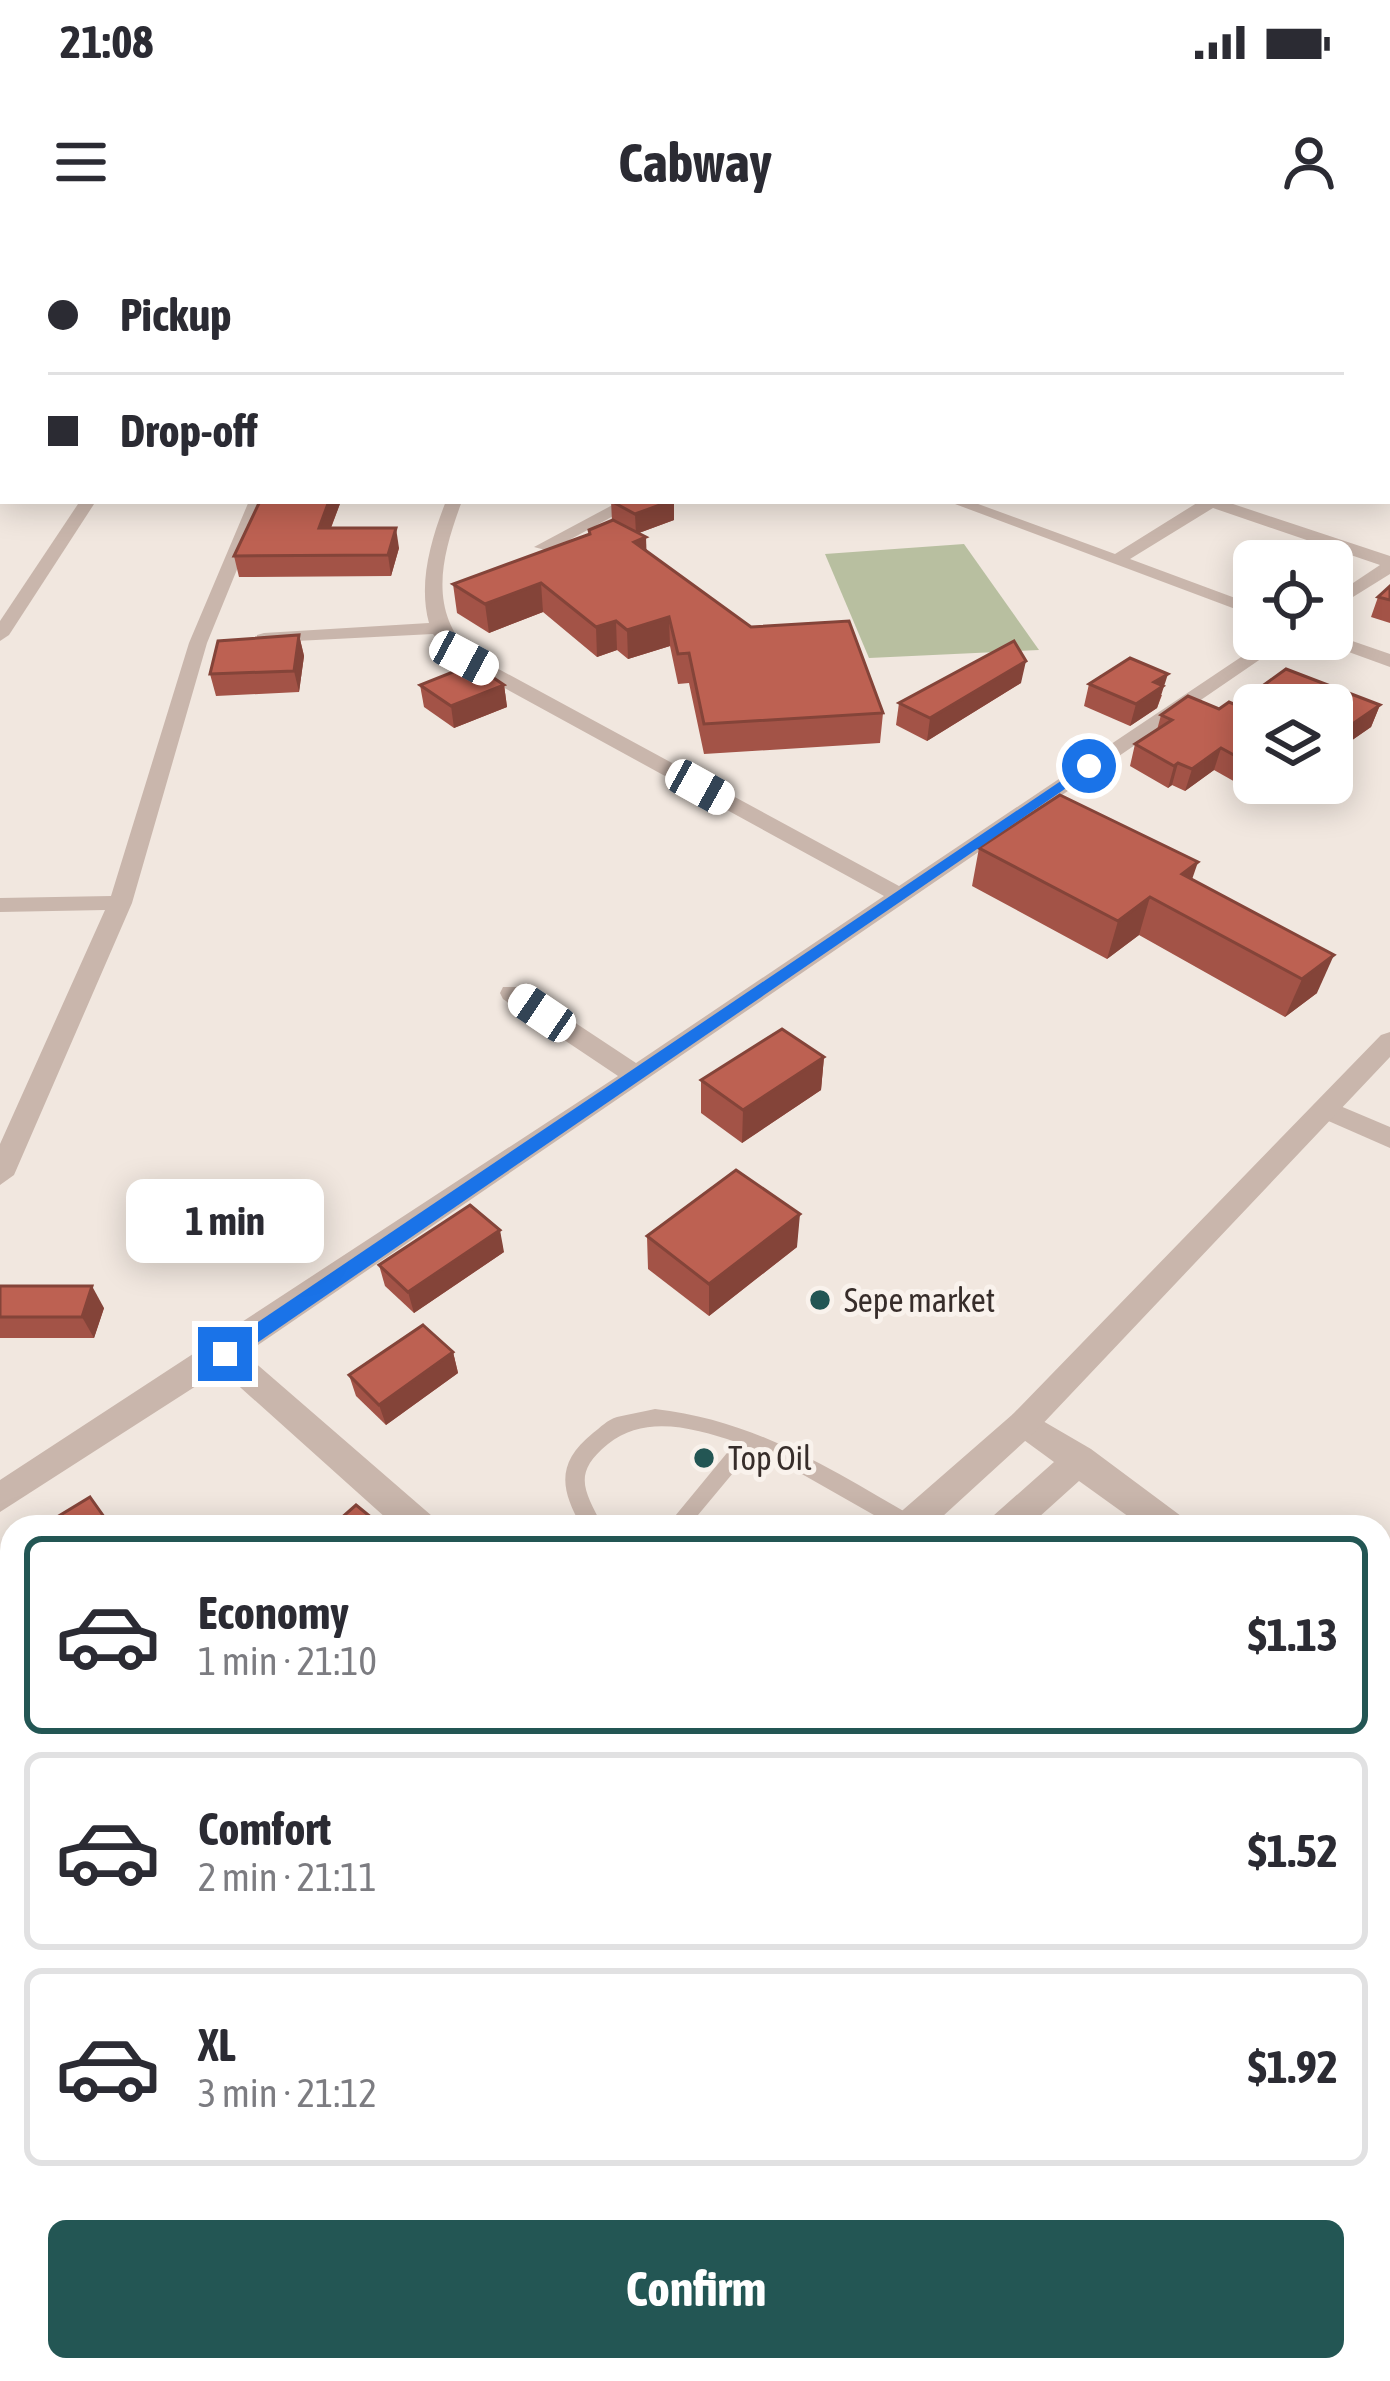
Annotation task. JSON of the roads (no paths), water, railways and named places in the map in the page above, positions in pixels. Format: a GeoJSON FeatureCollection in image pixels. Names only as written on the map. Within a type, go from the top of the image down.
{"type":"FeatureCollection","features":[{"type":"Feature","properties":{"kind":"street"},"geometry":{"type":"LineString","coordinates":[[0,635],[86,504]]}},
{"type":"Feature","properties":{"kind":"street"},"geometry":{"type":"LineString","coordinates":[[0,1175],[120,904],[256,504]]}},
{"type":"Feature","properties":{"kind":"street"},"geometry":{"type":"LineString","coordinates":[[453,504],[438,562],[439,628],[464,658],[897,894]]}},
{"type":"Feature","properties":{"kind":"street"},"geometry":{"type":"LineString","coordinates":[[543,547],[627,504]]}},
{"type":"Feature","properties":{"kind":"street"},"geometry":{"type":"LineString","coordinates":[[963,504],[1233,603]]}},
{"type":"Feature","properties":{"kind":"street"},"geometry":{"type":"LineString","coordinates":[[1115,561],[1206,504]]}},
{"type":"Feature","properties":{"kind":"street"},"geometry":{"type":"LineString","coordinates":[[1220,504],[1390,564]]}},
{"type":"Feature","properties":{"kind":"street"},"geometry":{"type":"LineString","coordinates":[[1353,590],[1390,564]]}},
{"type":"Feature","properties":{"kind":"street"},"geometry":{"type":"LineString","coordinates":[[242,640],[439,628]]}},
{"type":"Feature","properties":{"kind":"street"},"geometry":{"type":"LineString","coordinates":[[1353,647],[1390,661]]}},
{"type":"Feature","properties":{"kind":"street"},"geometry":{"type":"LineString","coordinates":[[0,1498],[225,1354],[897,894],[1249,660]]}},
{"type":"Feature","properties":{"kind":"street"},"geometry":{"type":"LineString","coordinates":[[0,905],[120,904]]}},
{"type":"Feature","properties":{"kind":"street"},"geometry":{"type":"LineString","coordinates":[[512,993],[634,1074]]}},
{"type":"Feature","properties":{"kind":"street"},"geometry":{"type":"LineString","coordinates":[[921,1515],[1024,1423],[1390,1041]]}},
{"type":"Feature","properties":{"kind":"street"},"geometry":{"type":"LineString","coordinates":[[1326,1109],[1390,1138]]}},
{"type":"Feature","properties":{"kind":"street"},"geometry":{"type":"LineString","coordinates":[[225,1354],[406,1515]]}},
{"type":"Feature","properties":{"kind":"street"},"geometry":{"type":"LineString","coordinates":[[1024,1423],[1153,1515]]}},
{"type":"Feature","properties":{"kind":"street"},"geometry":{"type":"LineString","coordinates":[[1018,1515],[1079,1460]]}},
{"type":"Feature","properties":{"kind":"lane"},"geometry":{"type":"LineString","coordinates":[[586,1515],[576,1496],[573,1474],[592,1442],[615,1423],[676,1418],[708,1423],[750,1439],[889,1515]]}},
{"type":"Feature","properties":{"kind":"lane"},"geometry":{"type":"LineString","coordinates":[[686,1515],[750,1439]]}},
{"type":"Feature","properties":{"kind":"place","name":"Sepe market"},"geometry":{"type":"Point","coordinates":[820,1300]}},
{"type":"Feature","properties":{"kind":"place","name":"Top Oil"},"geometry":{"type":"Point","coordinates":[704,1458]}}]}
